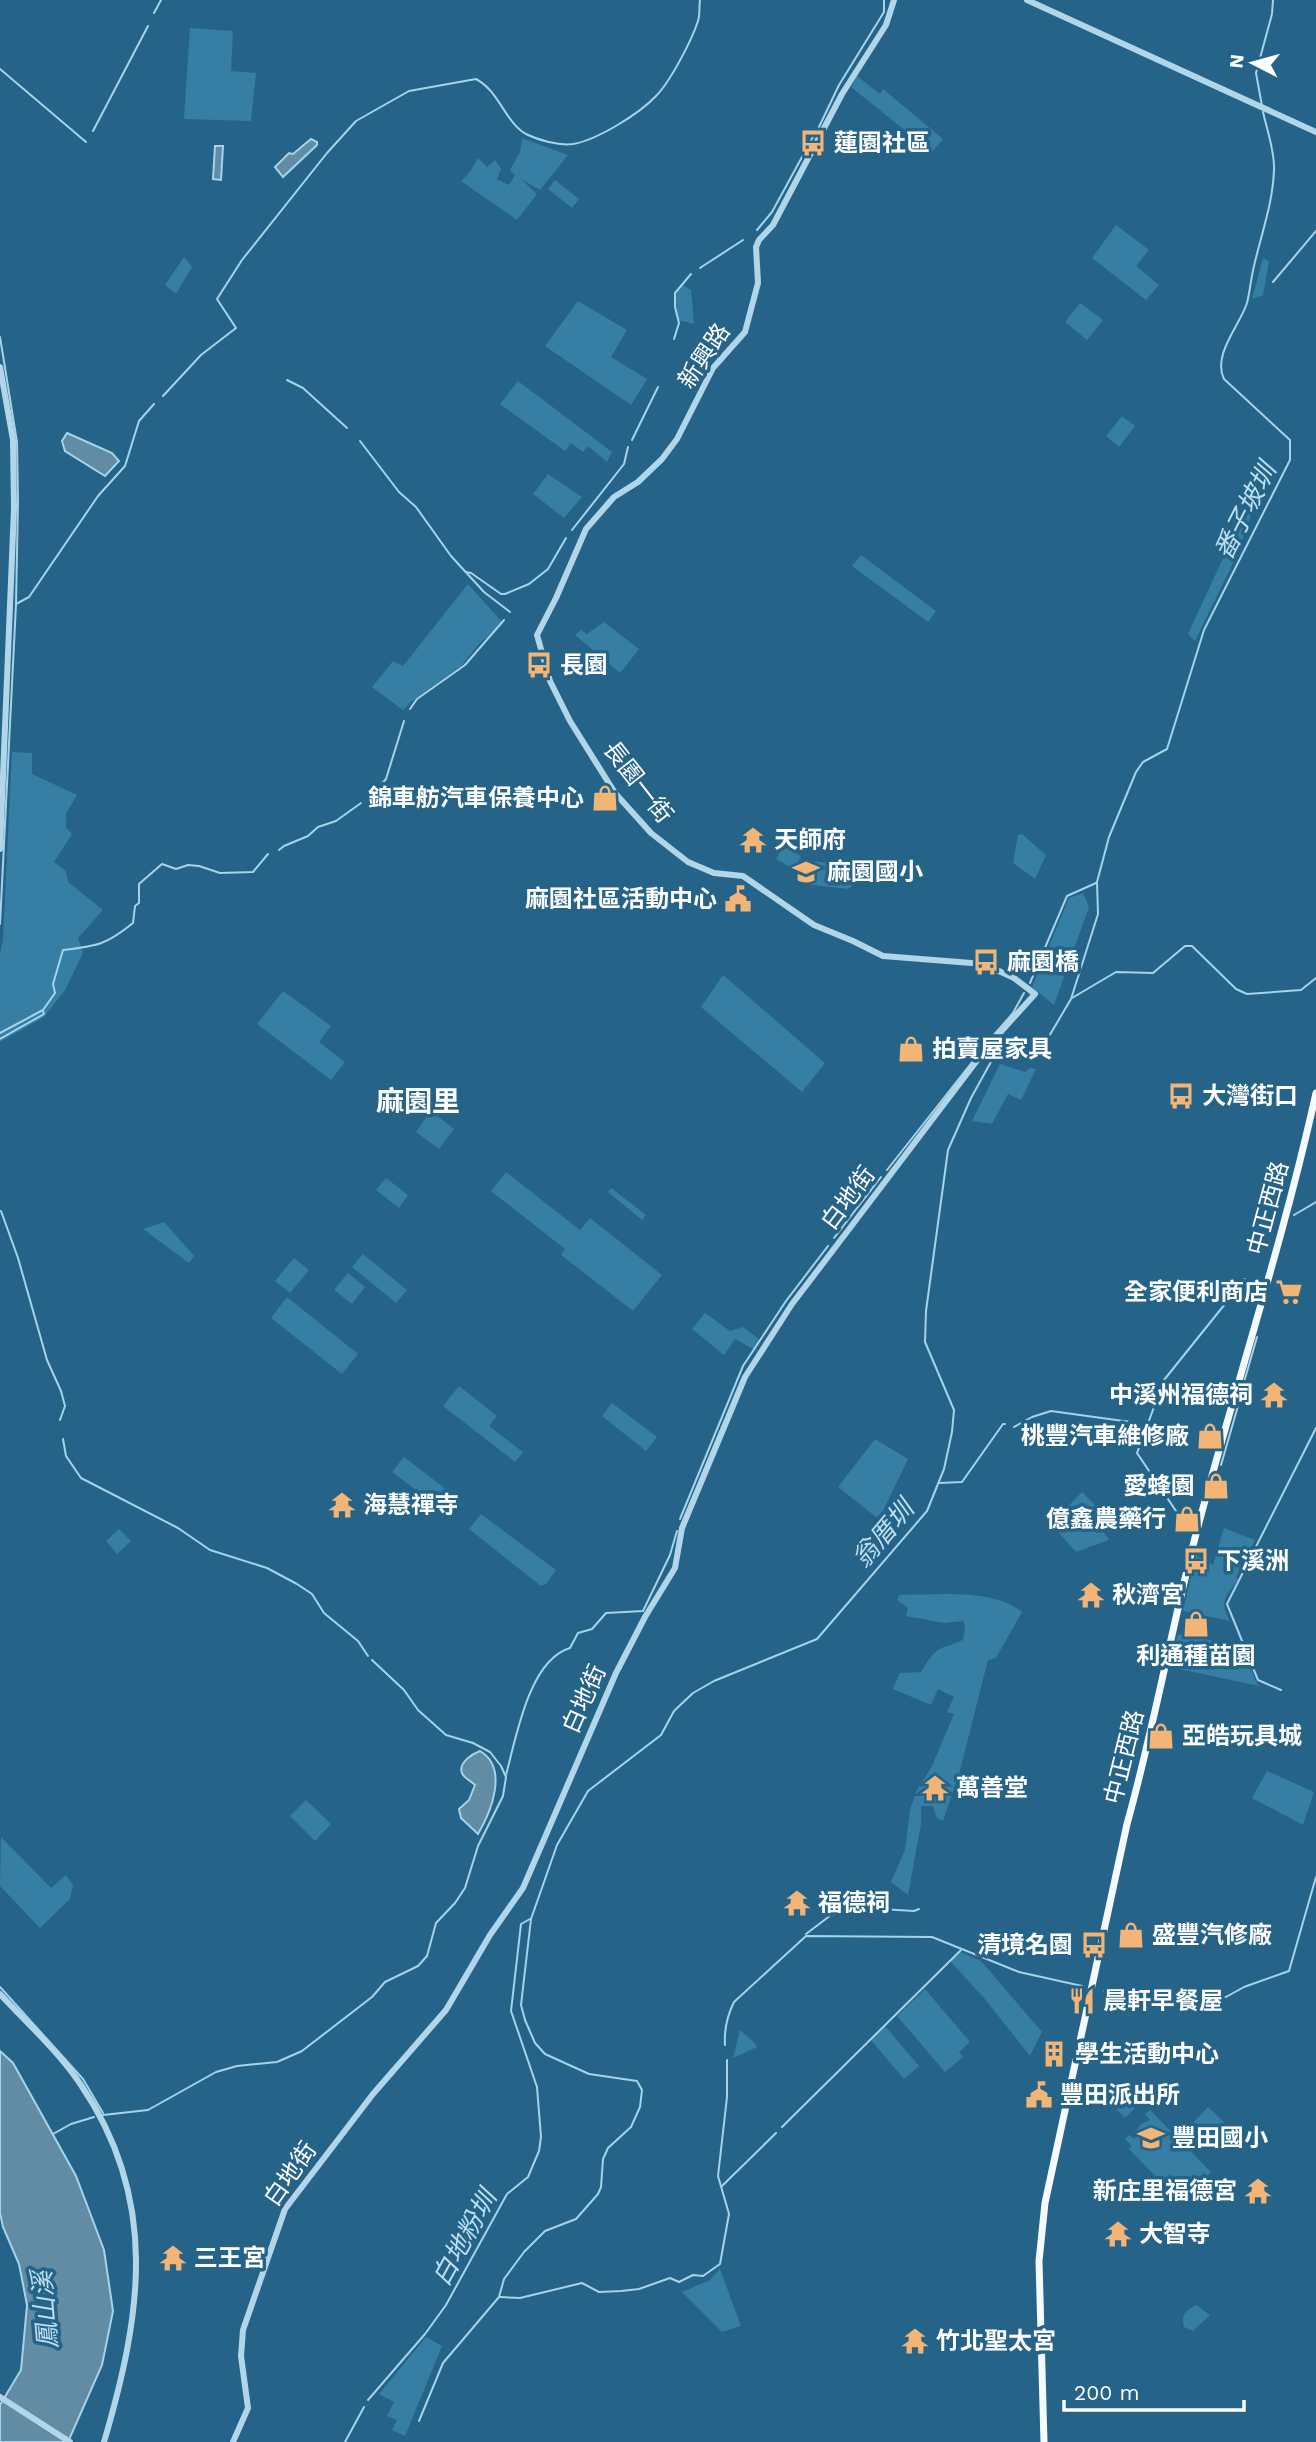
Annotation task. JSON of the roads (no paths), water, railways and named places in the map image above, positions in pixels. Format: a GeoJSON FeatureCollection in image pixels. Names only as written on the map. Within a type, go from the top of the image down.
{"type":"FeatureCollection","features":[{"type":"Feature","properties":{"kind":"main road","name":"中正西路"},"geometry":{"type":"LineString","coordinates":[[1044,2442],[1039,2261],[1045,2203],[1127,1824],[1196,1536],[1299,1167],[1316,1093]]}},
{"type":"Feature","properties":{"kind":"street","name":"新興路"},"geometry":{"type":"LineString","coordinates":[[537,635],[586,529],[608,503],[638,482],[662,459],[677,439],[713,368],[745,332],[758,283],[755,254],[759,240],[773,225],[842,94],[886,25],[894,0]]}},
{"type":"Feature","properties":{"kind":"street"},"geometry":{"type":"LineString","coordinates":[[1027,0],[1316,132]]}},
{"type":"Feature","properties":{"kind":"street"},"geometry":{"type":"LineString","coordinates":[[0,367],[13,440],[14,508],[0,849]]}},
{"type":"Feature","properties":{"kind":"street","name":"長園一街"},"geometry":{"type":"LineString","coordinates":[[537,635],[550,681],[583,742],[625,805],[670,849],[688,862],[714,873],[743,876],[814,925],[853,941],[875,954],[984,964],[1014,978],[1034,994]]}},
{"type":"Feature","properties":{"kind":"street","name":"白地街"},"geometry":{"type":"LineString","coordinates":[[233,2442],[248,2407],[241,2356],[243,2330],[285,2209],[373,2094],[446,2010],[490,1935],[523,1888],[616,1673],[645,1617],[675,1568],[682,1528],[745,1377],[771,1334],[814,1274],[988,1046],[1034,994]]}},
{"type":"Feature","properties":{"kind":"street"},"geometry":{"type":"LineString","coordinates":[[0,1994],[81,2084],[106,2127],[125,2176],[136,2228],[136,2297],[128,2352],[104,2442]]}},
{"type":"Feature","properties":{"kind":"street"},"geometry":{"type":"LineString","coordinates":[[0,2397],[71,2442]]}},
{"type":"Feature","properties":{"kind":"water"},"geometry":{"type":"Polygon","coordinates":[[[311,139],[317,142],[317,145],[283,177],[275,167],[289,153],[293,154],[311,139]]]}},
{"type":"Feature","properties":{"kind":"water"},"geometry":{"type":"Polygon","coordinates":[[[215,146],[223,146],[221,180],[213,179],[215,146]]]}},
{"type":"Feature","properties":{"kind":"water"},"geometry":{"type":"Polygon","coordinates":[[[67,433],[112,453],[119,461],[105,476],[65,451],[62,441],[67,433]]]}},
{"type":"Feature","properties":{"kind":"water"},"geometry":{"type":"Polygon","coordinates":[[[480,1751],[489,1759],[496,1779],[492,1803],[478,1834],[461,1818],[459,1809],[469,1800],[475,1785],[463,1775],[462,1766],[480,1751]]]}},
{"type":"Feature","properties":{"kind":"water","name":"鳳山溪"},"geometry":{"type":"Polygon","coordinates":[[[0,2051],[13,2063],[76,2176],[104,2250],[113,2311],[102,2365],[68,2442],[0,2442],[0,2405],[21,2370],[27,2305],[19,2264],[0,2213],[0,2051]]]}},
{"type":"Feature","properties":{"kind":"waterway"},"geometry":{"type":"LineString","coordinates":[[154,13],[161,0]]}},
{"type":"Feature","properties":{"kind":"waterway"},"geometry":{"type":"LineString","coordinates":[[163,396],[201,355],[236,328],[217,299],[242,260],[327,153],[356,121],[409,91],[476,79],[491,91],[513,122],[526,134],[555,143],[583,142],[629,118],[662,90],[695,29],[699,19],[700,0]]}},
{"type":"Feature","properties":{"kind":"waterway"},"geometry":{"type":"LineString","coordinates":[[819,127],[839,85],[884,12],[884,0]]}},
{"type":"Feature","properties":{"kind":"waterway","name":"番子坡圳"},"geometry":{"type":"LineString","coordinates":[[1262,106],[1256,73],[1272,14],[1273,0]]}},
{"type":"Feature","properties":{"kind":"waterway"},"geometry":{"type":"LineString","coordinates":[[93,131],[148,26]]}},
{"type":"Feature","properties":{"kind":"waterway"},"geometry":{"type":"LineString","coordinates":[[0,69],[86,142]]}},
{"type":"Feature","properties":{"kind":"waterway","name":"翁厝圳"},"geometry":{"type":"LineString","coordinates":[[419,2421],[443,2363],[499,2297],[504,2279],[524,2252],[545,2231],[576,2219],[598,2194],[603,2159],[608,2148],[631,2127],[640,2107],[642,2090],[637,2081],[589,2074],[545,2054],[535,2043],[525,2020],[521,2005],[531,1919],[557,1845],[588,1791],[661,1735],[674,1711],[693,1693],[714,1681],[817,1639],[927,1511],[944,1469],[954,1410],[925,1342],[926,1311],[948,1150],[971,1098],[992,1060],[1006,1043],[1048,1038],[1071,999],[1098,914],[1097,882],[1109,837],[1136,772],[1143,762],[1167,749],[1204,630],[1290,460],[1290,440],[1224,379],[1221,370],[1224,350],[1247,303],[1271,195],[1273,156],[1263,112]]}},
{"type":"Feature","properties":{"kind":"waterway"},"geometry":{"type":"LineString","coordinates":[[757,230],[772,212],[814,135]]}},
{"type":"Feature","properties":{"kind":"waterway"},"geometry":{"type":"LineString","coordinates":[[1273,282],[1316,231]]}},
{"type":"Feature","properties":{"kind":"waterway"},"geometry":{"type":"LineString","coordinates":[[700,268],[743,240]]}},
{"type":"Feature","properties":{"kind":"waterway"},"geometry":{"type":"LineString","coordinates":[[674,339],[679,323],[675,293],[691,274]]}},
{"type":"Feature","properties":{"kind":"waterway"},"geometry":{"type":"LineString","coordinates":[[0,337],[17,442],[18,501],[16,604],[0,924]]}},
{"type":"Feature","properties":{"kind":"waterway"},"geometry":{"type":"LineString","coordinates":[[287,380],[303,388],[347,428]]}},
{"type":"Feature","properties":{"kind":"waterway"},"geometry":{"type":"LineString","coordinates":[[632,440],[658,387]]}},
{"type":"Feature","properties":{"kind":"waterway"},"geometry":{"type":"LineString","coordinates":[[16,604],[29,597],[98,496],[125,466],[139,421],[154,404]]}},
{"type":"Feature","properties":{"kind":"waterway"},"geometry":{"type":"LineString","coordinates":[[360,441],[399,492],[416,507],[451,556],[484,592],[510,612]]}},
{"type":"Feature","properties":{"kind":"waterway"},"geometry":{"type":"LineString","coordinates":[[572,530],[624,464],[628,447]]}},
{"type":"Feature","properties":{"kind":"waterway"},"geometry":{"type":"LineString","coordinates":[[466,572],[505,594],[529,584],[548,569],[566,538]]}},
{"type":"Feature","properties":{"kind":"waterway"},"geometry":{"type":"LineString","coordinates":[[410,709],[417,699],[465,665],[504,620]]}},
{"type":"Feature","properties":{"kind":"waterway"},"geometry":{"type":"LineString","coordinates":[[370,798],[386,779],[404,721]]}},
{"type":"Feature","properties":{"kind":"waterway"},"geometry":{"type":"LineString","coordinates":[[279,850],[308,836],[318,827],[336,821],[361,803]]}},
{"type":"Feature","properties":{"kind":"waterway"},"geometry":{"type":"LineString","coordinates":[[0,1033],[43,1010],[55,993],[53,984],[63,950],[101,943],[133,923],[135,906],[139,903],[139,884],[162,864],[176,869],[188,865],[199,866],[220,873],[253,872],[268,854]]}},
{"type":"Feature","properties":{"kind":"waterway"},"geometry":{"type":"LineString","coordinates":[[1030,983],[1067,896],[1096,883]]}},
{"type":"Feature","properties":{"kind":"waterway"},"geometry":{"type":"LineString","coordinates":[[1072,998],[1116,972],[1153,973],[1185,946],[1192,946],[1236,989],[1247,994],[1301,990],[1316,978]]}},
{"type":"Feature","properties":{"kind":"waterway"},"geometry":{"type":"LineString","coordinates":[[992,1037],[1013,1013],[1024,993]]}},
{"type":"Feature","properties":{"kind":"waterway"},"geometry":{"type":"LineString","coordinates":[[0,1039],[44,1014],[43,1011]]}},
{"type":"Feature","properties":{"kind":"waterway"},"geometry":{"type":"LineString","coordinates":[[887,1170],[984,1047]]}},
{"type":"Feature","properties":{"kind":"waterway"},"geometry":{"type":"LineString","coordinates":[[834,1238],[881,1177]]}},
{"type":"Feature","properties":{"kind":"waterway"},"geometry":{"type":"LineString","coordinates":[[1294,1215],[1316,1202]]}},
{"type":"Feature","properties":{"kind":"waterway"},"geometry":{"type":"LineString","coordinates":[[1,1211],[18,1258],[47,1360],[61,1391],[65,1406],[60,1420]]}},
{"type":"Feature","properties":{"kind":"waterway"},"geometry":{"type":"LineString","coordinates":[[680,1519],[743,1366],[786,1301],[828,1246]]}},
{"type":"Feature","properties":{"kind":"waterway"},"geometry":{"type":"LineString","coordinates":[[1182,1528],[1178,1514],[1137,1453],[1164,1380],[1245,1279]]}},
{"type":"Feature","properties":{"kind":"waterway"},"geometry":{"type":"LineString","coordinates":[[1240,1396],[1257,1337]]}},
{"type":"Feature","properties":{"kind":"waterway"},"geometry":{"type":"LineString","coordinates":[[1221,1465],[1238,1406]]}},
{"type":"Feature","properties":{"kind":"waterway"},"geometry":{"type":"LineString","coordinates":[[1014,1427],[1051,1411],[1138,1423]]}},
{"type":"Feature","properties":{"kind":"waterway"},"geometry":{"type":"LineString","coordinates":[[939,1483],[962,1482],[1005,1424]]}},
{"type":"Feature","properties":{"kind":"waterway"},"geometry":{"type":"LineString","coordinates":[[1281,1690],[1258,1680],[1227,1604],[1316,1428]]}},
{"type":"Feature","properties":{"kind":"waterway"},"geometry":{"type":"LineString","coordinates":[[63,1439],[66,1456],[81,1478],[178,1528],[210,1550],[267,1568],[297,1584],[312,1594],[324,1613],[358,1641],[368,1656]]}},
{"type":"Feature","properties":{"kind":"waterway"},"geometry":{"type":"LineString","coordinates":[[506,1775],[526,1702],[544,1668],[556,1655],[570,1648],[578,1633],[592,1629],[606,1613],[643,1611],[670,1555],[677,1531]]}},
{"type":"Feature","properties":{"kind":"waterway"},"geometry":{"type":"LineString","coordinates":[[103,2115],[148,2110],[216,2072],[237,2066],[277,2062],[302,2051],[372,1997],[385,1982],[418,1966],[427,1956],[436,1923],[465,1888],[478,1846],[503,1796],[506,1777],[490,1752],[473,1743],[446,1735],[418,1710],[404,1690],[372,1660]]}},
{"type":"Feature","properties":{"kind":"waterway"},"geometry":{"type":"LineString","coordinates":[[1104,1991],[1127,1994],[1158,2006],[1226,1997],[1244,1987],[1289,1971],[1316,1877]]}},
{"type":"Feature","properties":{"kind":"waterway"},"geometry":{"type":"LineString","coordinates":[[806,1934],[831,1915],[881,1909],[919,1909]]}},
{"type":"Feature","properties":{"kind":"waterway","name":"白地粉圳"},"geometry":{"type":"LineString","coordinates":[[368,2400],[425,2334],[446,2305],[507,2194],[528,2177],[539,2151],[541,2137],[537,2087],[511,2011],[521,1924],[530,1919]]}},
{"type":"Feature","properties":{"kind":"waterway"},"geometry":{"type":"LineString","coordinates":[[725,2045],[726,2023],[734,2002],[806,1936],[932,1937],[1019,1972],[1082,1986]]}},
{"type":"Feature","properties":{"kind":"waterway"},"geometry":{"type":"LineString","coordinates":[[782,2127],[961,1950]]}},
{"type":"Feature","properties":{"kind":"waterway"},"geometry":{"type":"LineString","coordinates":[[0,1987],[83,2079],[103,2113]]}},
{"type":"Feature","properties":{"kind":"waterway"},"geometry":{"type":"LineString","coordinates":[[500,2297],[520,2298],[582,2283],[599,2292],[639,2289],[670,2278],[679,2282],[693,2275],[703,2276],[720,2264],[729,2214],[718,2176],[727,2097],[727,2060]]}},
{"type":"Feature","properties":{"kind":"waterway"},"geometry":{"type":"LineString","coordinates":[[53,2134],[71,2124],[94,2117]]}},
{"type":"Feature","properties":{"kind":"waterway"},"geometry":{"type":"LineString","coordinates":[[722,2186],[776,2133]]}},
{"type":"Feature","properties":{"kind":"waterway","name":"白地粉圳"},"geometry":{"type":"LineString","coordinates":[[345,2442],[364,2407]]}},
{"type":"Feature","properties":{"kind":"place","name":"蓮園社區"},"geometry":{"type":"Point","coordinates":[813,143]}},
{"type":"Feature","properties":{"kind":"place","name":"長園"},"geometry":{"type":"Point","coordinates":[539,665]}},
{"type":"Feature","properties":{"kind":"place","name":"錦車舫汽車保養中心"},"geometry":{"type":"Point","coordinates":[605,798]}},
{"type":"Feature","properties":{"kind":"place","name":"天師府"},"geometry":{"type":"Point","coordinates":[753,840]}},
{"type":"Feature","properties":{"kind":"place","name":"麻園國小"},"geometry":{"type":"Point","coordinates":[806,872]}},
{"type":"Feature","properties":{"kind":"place","name":"麻園社區活動中心"},"geometry":{"type":"Point","coordinates":[738,899]}},
{"type":"Feature","properties":{"kind":"place","name":"麻園橋"},"geometry":{"type":"Point","coordinates":[986,962]}},
{"type":"Feature","properties":{"kind":"place","name":"拍賣屋家具"},"geometry":{"type":"Point","coordinates":[911,1049]}},
{"type":"Feature","properties":{"kind":"place","name":"大灣街口"},"geometry":{"type":"Point","coordinates":[1181,1096]}},
{"type":"Feature","properties":{"kind":"place","name":"全家便利商店"},"geometry":{"type":"Point","coordinates":[1289,1292]}},
{"type":"Feature","properties":{"kind":"place","name":"中溪州福德祠"},"geometry":{"type":"Point","coordinates":[1274,1395]}},
{"type":"Feature","properties":{"kind":"place","name":"桃豐汽車維修廠"},"geometry":{"type":"Point","coordinates":[1210,1436]}},
{"type":"Feature","properties":{"kind":"place","name":"愛蜂園"},"geometry":{"type":"Point","coordinates":[1216,1486]}},
{"type":"Feature","properties":{"kind":"place","name":"海慧禪寺"},"geometry":{"type":"Point","coordinates":[342,1505]}},
{"type":"Feature","properties":{"kind":"place","name":"億鑫農藥行"},"geometry":{"type":"Point","coordinates":[1187,1519]}},
{"type":"Feature","properties":{"kind":"place","name":"下溪洲"},"geometry":{"type":"Point","coordinates":[1196,1561]}},
{"type":"Feature","properties":{"kind":"place","name":"秋濟宮"},"geometry":{"type":"Point","coordinates":[1091,1595]}},
{"type":"Feature","properties":{"kind":"place","name":"利通種苗園"},"geometry":{"type":"Point","coordinates":[1196,1624]}},
{"type":"Feature","properties":{"kind":"place","name":"亞皓玩具城"},"geometry":{"type":"Point","coordinates":[1161,1736]}},
{"type":"Feature","properties":{"kind":"place","name":"萬善堂"},"geometry":{"type":"Point","coordinates":[935,1788]}},
{"type":"Feature","properties":{"kind":"place","name":"福德祠"},"geometry":{"type":"Point","coordinates":[797,1903]}},
{"type":"Feature","properties":{"kind":"place","name":"盛豐汽修廠"},"geometry":{"type":"Point","coordinates":[1131,1935]}},
{"type":"Feature","properties":{"kind":"place","name":"清境名園"},"geometry":{"type":"Point","coordinates":[1094,1945]}},
{"type":"Feature","properties":{"kind":"place","name":"晨軒早餐屋"},"geometry":{"type":"Point","coordinates":[1082,2001]}},
{"type":"Feature","properties":{"kind":"place","name":"學生活動中心"},"geometry":{"type":"Point","coordinates":[1054,2054]}},
{"type":"Feature","properties":{"kind":"place","name":"豐田派出所"},"geometry":{"type":"Point","coordinates":[1039,2095]}},
{"type":"Feature","properties":{"kind":"place","name":"豐田國小"},"geometry":{"type":"Point","coordinates":[1151,2138]}},
{"type":"Feature","properties":{"kind":"place","name":"新庄里福德宮"},"geometry":{"type":"Point","coordinates":[1258,2191]}},
{"type":"Feature","properties":{"kind":"place","name":"大智寺"},"geometry":{"type":"Point","coordinates":[1118,2234]}},
{"type":"Feature","properties":{"kind":"place","name":"三王宮"},"geometry":{"type":"Point","coordinates":[173,2258]}},
{"type":"Feature","properties":{"kind":"place","name":"竹北聖太宮"},"geometry":{"type":"Point","coordinates":[915,2341]}},
{"type":"Feature","properties":{"kind":"district","name":"麻園里"},"geometry":{"type":"Point","coordinates":[418,1101]}}]}
